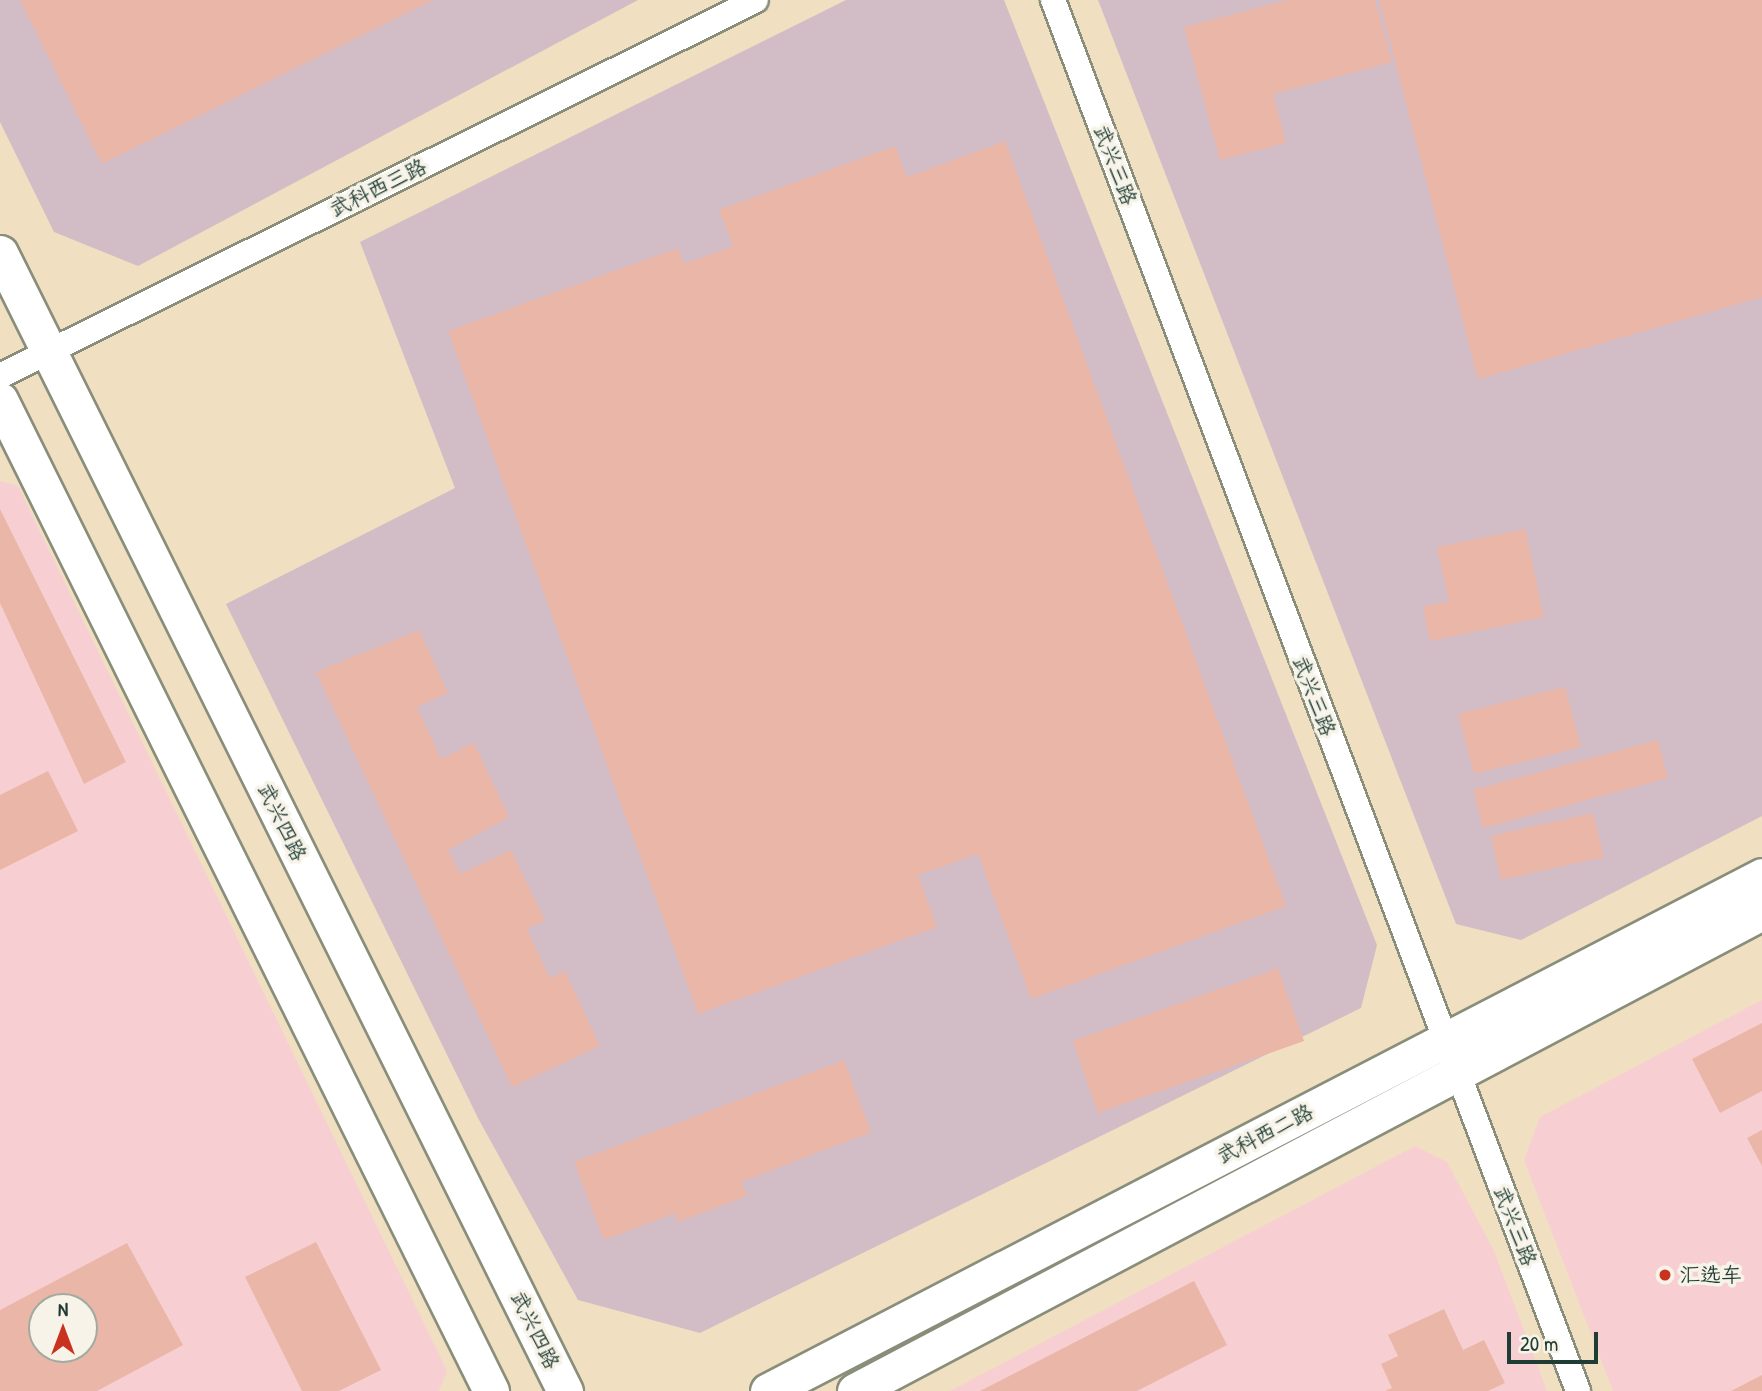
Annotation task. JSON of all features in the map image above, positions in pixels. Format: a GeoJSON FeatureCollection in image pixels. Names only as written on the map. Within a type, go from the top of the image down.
{"type":"FeatureCollection","features":[{"type":"Feature","properties":{"kind":"main road","name":"武兴四路"},"geometry":{"type":"LineString","coordinates":[[0,253],[565,1391]]}},
{"type":"Feature","properties":{"kind":"main road"},"geometry":{"type":"LineString","coordinates":[[0,400],[491,1391]]}},
{"type":"Feature","properties":{"kind":"main road","name":"武科西二路"},"geometry":{"type":"LineString","coordinates":[[855,1391],[1762,876]]}},
{"type":"Feature","properties":{"kind":"main road","name":"武科西二路"},"geometry":{"type":"LineString","coordinates":[[768,1391],[1449,1056],[1762,912]]}},
{"type":"Feature","properties":{"kind":"street","name":"武科西三路"},"geometry":{"type":"LineString","coordinates":[[0,376],[756,0]]}},
{"type":"Feature","properties":{"kind":"street","name":"武兴三路"},"geometry":{"type":"LineString","coordinates":[[1053,0],[1449,1056],[1578,1391]]}},
{"type":"Feature","properties":{"kind":"shaded area"},"geometry":{"type":"Polygon","coordinates":[[[0,0],[638,0],[138,266],[54,232],[0,122],[0,0]]]}},
{"type":"Feature","properties":{"kind":"shaded area"},"geometry":{"type":"Polygon","coordinates":[[[846,0],[1004,0],[1377,945],[1361,1008],[700,1333],[578,1300],[478,1118],[226,604],[455,488],[360,242],[846,0]]]}},
{"type":"Feature","properties":{"kind":"shaded area"},"geometry":{"type":"Polygon","coordinates":[[[1098,0],[1762,0],[1762,816],[1521,940],[1456,924],[1098,0]]]}},
{"type":"Feature","properties":{"kind":"shaded area"},"geometry":{"type":"Polygon","coordinates":[[[0,481],[18,486],[447,1371],[439,1391],[0,1391],[0,481]]]}},
{"type":"Feature","properties":{"kind":"shaded area","name":"汇选车"},"geometry":{"type":"Polygon","coordinates":[[[1762,1000],[1762,1391],[1613,1391],[1524,1160],[1540,1117],[1762,1000]]]}},
{"type":"Feature","properties":{"kind":"shaded area"},"geometry":{"type":"Polygon","coordinates":[[[1415,1146],[1447,1162],[1494,1251],[1547,1391],[950,1391],[1415,1146]]]}},
{"type":"Feature","properties":{"kind":"building"},"geometry":{"type":"Polygon","coordinates":[[[20,0],[433,0],[102,164],[20,0]]]}},
{"type":"Feature","properties":{"kind":"building"},"geometry":{"type":"Polygon","coordinates":[[[1288,0],[1375,0],[1392,62],[1273,94],[1286,143],[1220,160],[1184,27],[1288,0]]]}},
{"type":"Feature","properties":{"kind":"building"},"geometry":{"type":"Polygon","coordinates":[[[1379,0],[1762,0],[1762,297],[1478,379],[1379,0]]]}},
{"type":"Feature","properties":{"kind":"building"},"geometry":{"type":"Polygon","coordinates":[[[1005,141],[1286,906],[1031,999],[978,854],[918,875],[937,927],[698,1014],[448,331],[678,248],[684,264],[733,246],[719,210],[895,146],[907,177],[1005,141]]]}},
{"type":"Feature","properties":{"kind":"building"},"geometry":{"type":"Polygon","coordinates":[[[0,509],[126,762],[84,784],[0,603],[0,509]]]}},
{"type":"Feature","properties":{"kind":"building"},"geometry":{"type":"Polygon","coordinates":[[[1525,529],[1544,617],[1430,641],[1423,607],[1449,601],[1437,547],[1525,529]]]}},
{"type":"Feature","properties":{"kind":"building"},"geometry":{"type":"Polygon","coordinates":[[[419,630],[448,693],[417,707],[441,759],[474,743],[509,817],[448,850],[460,874],[511,850],[545,920],[527,929],[550,978],[565,971],[600,1046],[512,1087],[316,672],[419,630]]]}},
{"type":"Feature","properties":{"kind":"building"},"geometry":{"type":"Polygon","coordinates":[[[1565,687],[1581,747],[1474,774],[1458,714],[1565,687]]]}},
{"type":"Feature","properties":{"kind":"building"},"geometry":{"type":"Polygon","coordinates":[[[1658,740],[1668,778],[1483,828],[1473,790],[1658,740]]]}},
{"type":"Feature","properties":{"kind":"building"},"geometry":{"type":"Polygon","coordinates":[[[48,771],[78,831],[0,870],[0,795],[48,771]]]}},
{"type":"Feature","properties":{"kind":"building"},"geometry":{"type":"Polygon","coordinates":[[[1593,813],[1604,857],[1501,880],[1491,836],[1593,813]]]}},
{"type":"Feature","properties":{"kind":"building"},"geometry":{"type":"Polygon","coordinates":[[[1278,968],[1304,1041],[1098,1113],[1073,1041],[1278,968]]]}},
{"type":"Feature","properties":{"kind":"building"},"geometry":{"type":"Polygon","coordinates":[[[1762,1023],[1762,1091],[1720,1113],[1692,1059],[1762,1023]]]}},
{"type":"Feature","properties":{"kind":"building"},"geometry":{"type":"Polygon","coordinates":[[[844,1060],[871,1132],[741,1182],[747,1196],[678,1222],[675,1213],[604,1240],[574,1162],[844,1060]]]}},
{"type":"Feature","properties":{"kind":"building"},"geometry":{"type":"Polygon","coordinates":[[[1762,1130],[1762,1166],[1747,1138],[1762,1130]]]}},
{"type":"Feature","properties":{"kind":"building"},"geometry":{"type":"Polygon","coordinates":[[[316,1242],[381,1370],[339,1391],[302,1391],[245,1277],[316,1242]]]}},
{"type":"Feature","properties":{"kind":"building"},"geometry":{"type":"Polygon","coordinates":[[[127,1243],[183,1345],[97,1391],[0,1391],[0,1310],[28,1295],[28,1363],[98,1363],[98,1293],[32,1293],[127,1243]]]}},
{"type":"Feature","properties":{"kind":"building"},"geometry":{"type":"Polygon","coordinates":[[[1194,1281],[1227,1345],[1137,1391],[980,1391],[1194,1281]]]}},
{"type":"Feature","properties":{"kind":"building"},"geometry":{"type":"Polygon","coordinates":[[[1444,1309],[1463,1350],[1484,1340],[1505,1383],[1488,1391],[1385,1391],[1392,1388],[1381,1364],[1398,1356],[1388,1335],[1444,1309]]]}},
{"type":"Feature","properties":{"kind":"building"},"geometry":{"type":"Polygon","coordinates":[[[1762,1375],[1762,1391],[1731,1391],[1762,1375]]]}},
{"type":"Feature","properties":{"kind":"place","name":"汇选车"},"geometry":{"type":"Point","coordinates":[1665,1275]}}]}
